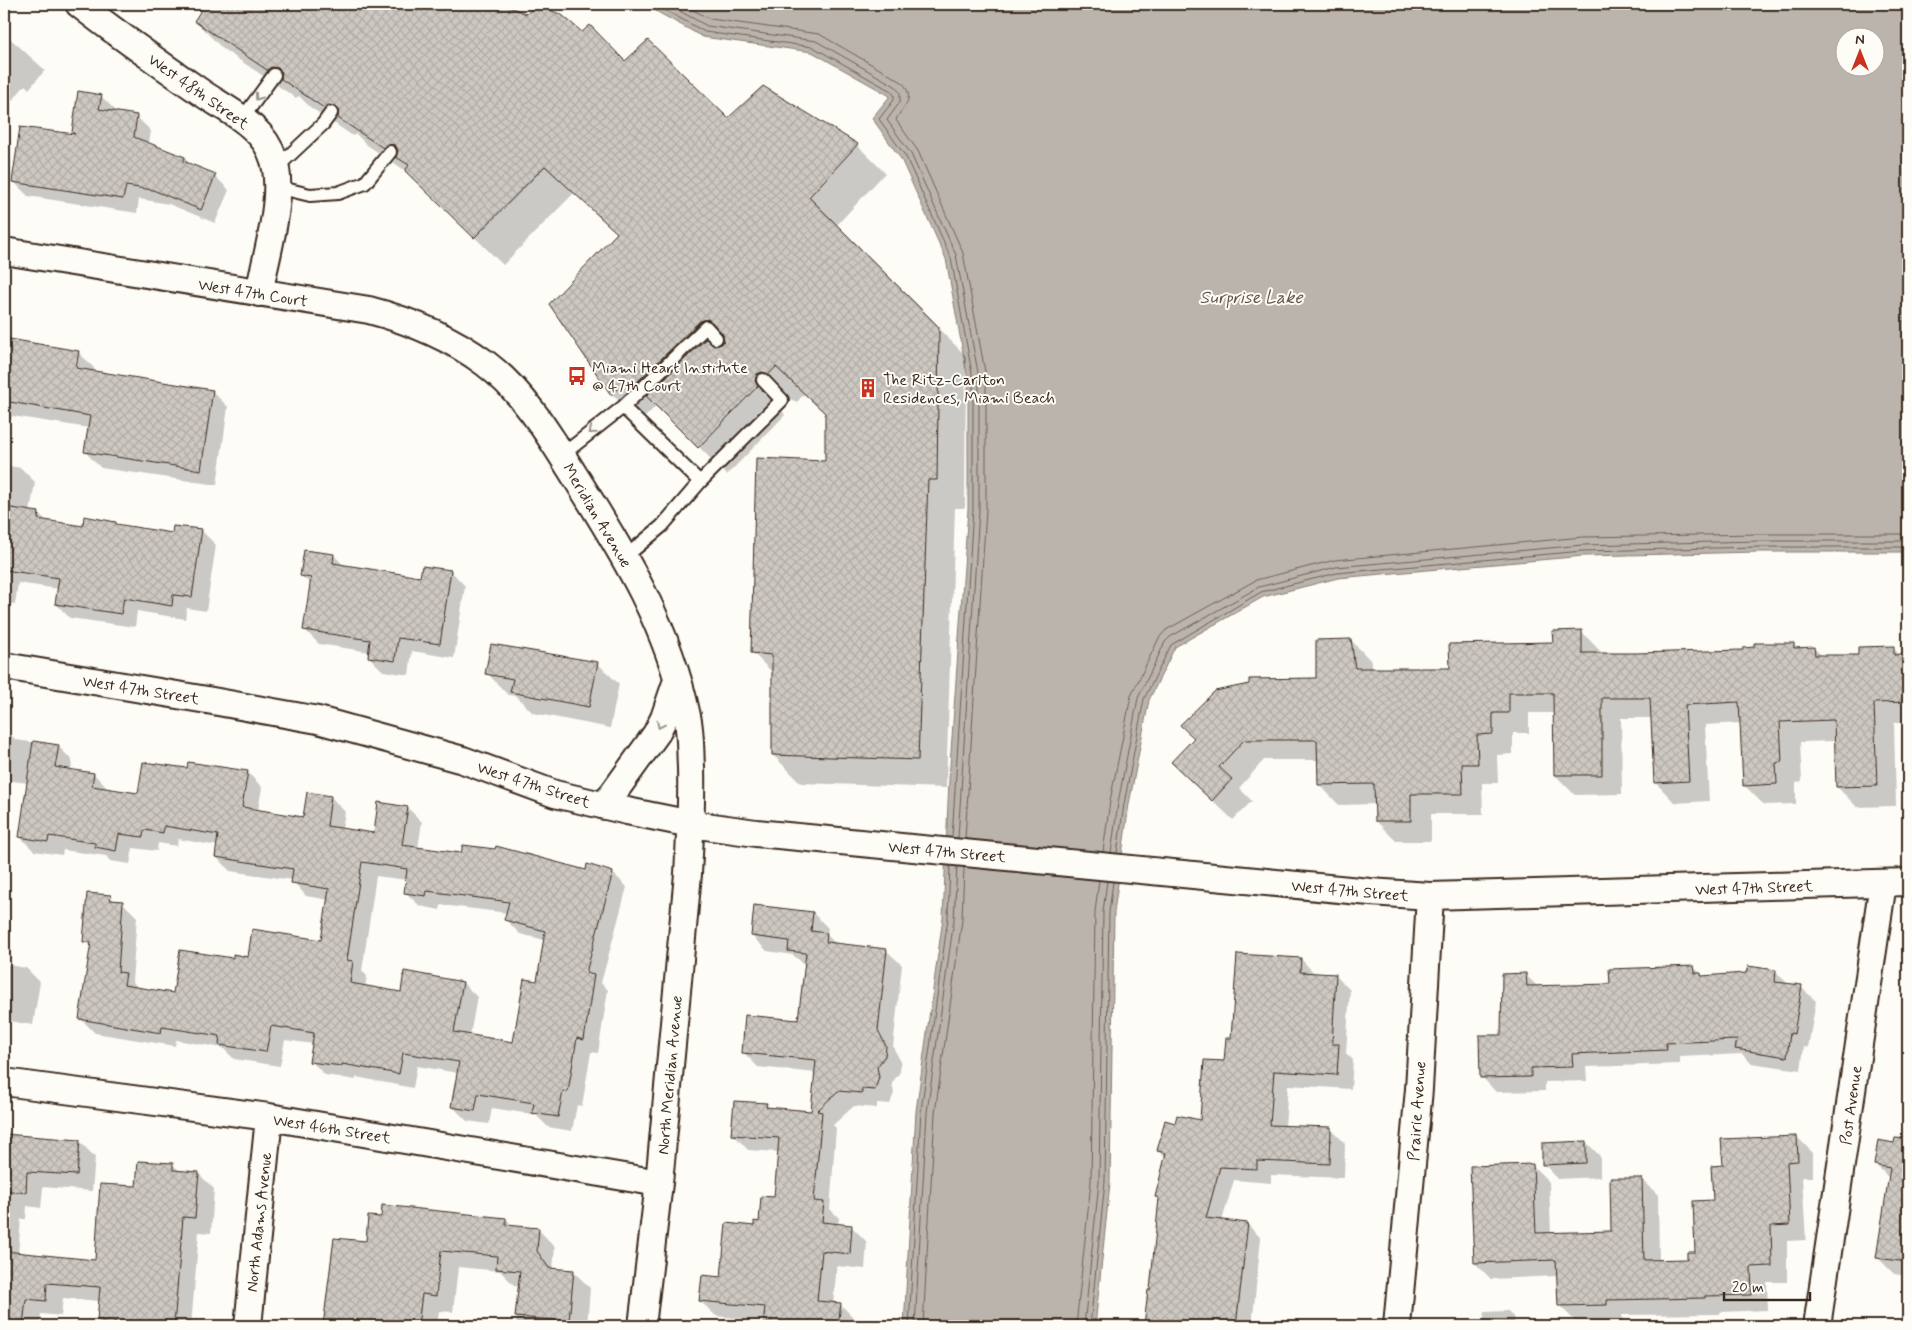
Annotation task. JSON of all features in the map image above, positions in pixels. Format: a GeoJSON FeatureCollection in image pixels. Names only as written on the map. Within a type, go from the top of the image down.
{"type":"FeatureCollection","features":[{"type":"Feature","properties":{"kind":"street","name":"West 48th Street"},"geometry":{"type":"LineString","coordinates":[[79,4],[145,53],[242,119],[265,142],[276,177]]}},
{"type":"Feature","properties":{"kind":"street"},"geometry":{"type":"LineString","coordinates":[[259,293],[268,247],[276,177]]}},
{"type":"Feature","properties":{"kind":"street","name":"West 47th Court"},"geometry":{"type":"LineString","coordinates":[[4,251],[369,310],[406,320],[444,337],[490,368]]}},
{"type":"Feature","properties":{"kind":"street","name":"Meridian Avenue"},"geometry":{"type":"LineString","coordinates":[[490,368],[525,402],[538,418],[625,557],[658,622],[670,653],[687,718],[691,824]]}},
{"type":"Feature","properties":{"kind":"street","name":"West 47th Street"},"geometry":{"type":"LineString","coordinates":[[4,666],[318,720],[463,760],[534,788],[604,806],[691,824],[756,833],[1370,892],[1430,896],[1896,883]]}},
{"type":"Feature","properties":{"kind":"street"},"geometry":{"type":"LineString","coordinates":[[604,806],[656,734],[664,718],[677,680]]}},
{"type":"Feature","properties":{"kind":"street","name":"North Meridian Avenue"},"geometry":{"type":"LineString","coordinates":[[642,1326],[659,1183],[691,824]]}},
{"type":"Feature","properties":{"kind":"street","name":"Post Avenue"},"geometry":{"type":"LineString","coordinates":[[1817,1326],[1896,883]]}},
{"type":"Feature","properties":{"kind":"street","name":"Prairie Avenue"},"geometry":{"type":"LineString","coordinates":[[1397,1326],[1419,1088],[1430,896]]}},
{"type":"Feature","properties":{"kind":"street","name":"West 46th Street"},"geometry":{"type":"LineString","coordinates":[[4,1082],[269,1117],[659,1183]]}},
{"type":"Feature","properties":{"kind":"street","name":"North Adams Avenue"},"geometry":{"type":"LineString","coordinates":[[248,1326],[269,1117]]}},
{"type":"Feature","properties":{"kind":"lane"},"geometry":{"type":"LineString","coordinates":[[242,119],[274,75]]}},
{"type":"Feature","properties":{"kind":"lane"},"geometry":{"type":"LineString","coordinates":[[331,113],[276,177],[310,195],[338,193],[364,183],[390,152]]}},
{"type":"Feature","properties":{"kind":"lane"},"geometry":{"type":"LineString","coordinates":[[562,455],[623,407],[706,327],[716,338]]}},
{"type":"Feature","properties":{"kind":"lane"},"geometry":{"type":"LineString","coordinates":[[625,557],[662,526],[700,482],[782,400],[763,380]]}},
{"type":"Feature","properties":{"kind":"lane"},"geometry":{"type":"LineString","coordinates":[[623,407],[700,482]]}},
{"type":"Feature","properties":{"kind":"water","name":"Surprise Lake"},"geometry":{"type":"Polygon","coordinates":[[[643,4],[1908,4],[1908,552],[1759,552],[1584,556],[1338,578],[1263,597],[1175,647],[1149,700],[1129,804],[1114,912],[1110,1183],[1095,1326],[904,1326],[916,1111],[943,918],[949,780],[968,509],[968,380],[946,259],[901,159],[872,118],[890,96],[812,52],[703,37],[643,4]]]}},
{"type":"Feature","properties":{"kind":"building","name":"The Ritz-Carlton Residences, Miami Beach"},"geometry":{"type":"Polygon","coordinates":[[[205,4],[502,4],[527,14],[536,4],[562,15],[582,32],[590,25],[625,61],[648,40],[728,118],[763,86],[858,144],[809,197],[939,327],[937,480],[928,480],[918,760],[772,755],[772,655],[751,653],[756,458],[825,461],[825,413],[776,367],[769,374],[762,372],[757,374],[755,381],[758,386],[698,448],[646,396],[706,339],[714,346],[722,344],[724,340],[722,333],[708,319],[700,321],[635,384],[629,378],[611,395],[549,304],[617,233],[545,166],[474,238],[405,171],[409,165],[396,157],[398,150],[395,145],[388,144],[383,148],[338,118],[339,110],[335,106],[328,105],[324,108],[281,79],[282,72],[278,68],[271,67],[267,70],[194,21],[205,4]]]}},
{"type":"Feature","properties":{"kind":"building"},"geometry":{"type":"Polygon","coordinates":[[[78,91],[102,95],[99,109],[137,115],[134,137],[185,157],[183,161],[216,174],[201,210],[153,190],[126,186],[123,199],[12,182],[20,127],[75,134],[72,132],[78,91]]]}},
{"type":"Feature","properties":{"kind":"building"},"geometry":{"type":"Polygon","coordinates":[[[4,338],[79,351],[76,368],[213,390],[201,470],[84,452],[90,416],[4,401],[4,338]]]}},
{"type":"Feature","properties":{"kind":"building"},"geometry":{"type":"Polygon","coordinates":[[[4,507],[39,512],[38,519],[83,526],[84,516],[116,522],[116,524],[172,533],[173,526],[202,529],[192,597],[173,595],[172,606],[124,598],[121,614],[55,604],[59,578],[4,570],[4,507]]]}},
{"type":"Feature","properties":{"kind":"building"},"geometry":{"type":"Polygon","coordinates":[[[304,550],[334,554],[333,563],[420,577],[422,566],[451,570],[440,644],[398,638],[395,661],[368,657],[370,640],[303,630],[311,578],[300,576],[304,550]]]}},
{"type":"Feature","properties":{"kind":"building"},"geometry":{"type":"Polygon","coordinates":[[[1582,630],[1582,653],[1743,650],[1743,648],[1754,647],[1754,643],[1794,643],[1794,648],[1814,647],[1815,655],[1858,655],[1858,647],[1894,646],[1894,655],[1906,654],[1908,702],[1874,703],[1877,786],[1836,787],[1834,720],[1780,722],[1782,762],[1776,763],[1777,784],[1743,786],[1739,702],[1685,705],[1689,781],[1654,783],[1650,698],[1602,698],[1602,775],[1554,775],[1553,693],[1509,693],[1509,713],[1493,713],[1493,734],[1477,735],[1478,764],[1462,764],[1463,794],[1411,794],[1411,821],[1375,821],[1374,784],[1318,785],[1317,740],[1244,740],[1219,767],[1232,779],[1212,801],[1171,762],[1194,738],[1180,725],[1215,691],[1249,684],[1249,679],[1316,678],[1316,640],[1351,639],[1355,668],[1450,668],[1449,644],[1553,642],[1552,631],[1582,630]]]}},
{"type":"Feature","properties":{"kind":"building"},"geometry":{"type":"Polygon","coordinates":[[[491,644],[598,662],[589,707],[510,692],[513,679],[485,674],[491,644]]]}},
{"type":"Feature","properties":{"kind":"building"},"geometry":{"type":"Polygon","coordinates":[[[33,741],[59,745],[55,767],[94,773],[92,786],[138,793],[143,762],[187,768],[188,762],[248,771],[242,807],[303,817],[307,792],[331,796],[327,826],[374,833],[378,802],[408,807],[402,845],[461,853],[463,845],[495,849],[496,846],[586,870],[587,864],[613,872],[586,973],[594,975],[584,1040],[577,1038],[568,1092],[563,1091],[558,1117],[532,1113],[534,1103],[478,1094],[475,1111],[451,1107],[459,1062],[403,1053],[399,1074],[342,1064],[342,1066],[309,1062],[314,1033],[271,1026],[266,1052],[219,1045],[220,1036],[162,1027],[161,1033],[79,1019],[91,942],[83,942],[87,893],[111,895],[110,900],[123,901],[118,972],[126,973],[124,985],[173,993],[180,950],[233,958],[233,954],[248,957],[252,929],[321,940],[329,889],[291,883],[293,869],[215,857],[218,835],[164,826],[163,833],[144,830],[143,837],[119,834],[116,851],[95,847],[95,843],[49,836],[48,842],[19,837],[33,741]],[[362,862],[347,960],[353,961],[350,983],[401,992],[404,971],[463,982],[454,1032],[513,1042],[524,979],[537,981],[545,931],[504,920],[509,902],[427,891],[426,896],[404,893],[407,869],[362,862]]]}},
{"type":"Feature","properties":{"kind":"building"},"geometry":{"type":"Polygon","coordinates":[[[754,905],[813,912],[811,931],[827,933],[826,942],[887,949],[878,1030],[886,1046],[885,1056],[877,1067],[879,1077],[875,1090],[862,1089],[862,1093],[838,1091],[817,1111],[822,1112],[814,1201],[824,1202],[822,1222],[852,1225],[850,1254],[822,1251],[817,1301],[841,1303],[838,1326],[763,1326],[765,1307],[699,1301],[702,1275],[721,1277],[726,1223],[754,1226],[754,1221],[759,1222],[761,1196],[774,1197],[779,1138],[731,1135],[734,1101],[767,1103],[766,1107],[811,1111],[816,1060],[742,1053],[745,1015],[798,1020],[806,953],[788,951],[789,941],[751,936],[754,905]]]}},
{"type":"Feature","properties":{"kind":"building"},"geometry":{"type":"Polygon","coordinates":[[[1237,954],[1301,958],[1300,972],[1336,974],[1332,1044],[1339,1044],[1337,1075],[1274,1071],[1270,1125],[1331,1127],[1330,1164],[1257,1161],[1257,1169],[1220,1167],[1206,1218],[1248,1223],[1236,1326],[1144,1326],[1148,1290],[1150,1290],[1159,1198],[1155,1197],[1166,1153],[1157,1151],[1165,1120],[1175,1123],[1177,1115],[1200,1120],[1204,1060],[1224,1061],[1226,1038],[1231,1038],[1237,954]]]}},
{"type":"Feature","properties":{"kind":"building"},"geometry":{"type":"Polygon","coordinates":[[[1694,966],[1695,973],[1701,973],[1701,976],[1746,973],[1748,966],[1776,970],[1775,982],[1802,985],[1794,1034],[1790,1033],[1787,1057],[1735,1049],[1737,1040],[1666,1043],[1667,1050],[1572,1054],[1573,1067],[1531,1068],[1531,1077],[1480,1078],[1479,1035],[1501,1035],[1502,974],[1526,973],[1527,986],[1610,984],[1609,969],[1694,966]]]}},
{"type":"Feature","properties":{"kind":"building"},"geometry":{"type":"Polygon","coordinates":[[[4,1134],[80,1140],[77,1175],[27,1172],[26,1193],[4,1190],[4,1134]]]}},
{"type":"Feature","properties":{"kind":"building"},"geometry":{"type":"Polygon","coordinates":[[[1797,1136],[1798,1161],[1787,1162],[1790,1225],[1771,1226],[1772,1266],[1751,1267],[1752,1295],[1607,1300],[1607,1305],[1558,1306],[1556,1260],[1474,1263],[1470,1166],[1533,1164],[1536,1233],[1611,1231],[1610,1178],[1642,1178],[1644,1260],[1687,1259],[1687,1252],[1695,1252],[1693,1201],[1713,1200],[1711,1166],[1723,1165],[1721,1139],[1797,1136]]]}},
{"type":"Feature","properties":{"kind":"building"},"geometry":{"type":"Polygon","coordinates":[[[1895,1138],[1908,1139],[1908,1262],[1876,1258],[1890,1168],[1874,1165],[1878,1140],[1894,1143],[1895,1138]]]}},
{"type":"Feature","properties":{"kind":"building"},"geometry":{"type":"Polygon","coordinates":[[[1586,1141],[1586,1163],[1542,1165],[1542,1143],[1586,1141]]]}},
{"type":"Feature","properties":{"kind":"building"},"geometry":{"type":"Polygon","coordinates":[[[138,1161],[173,1163],[173,1170],[199,1172],[195,1218],[183,1217],[174,1326],[115,1326],[116,1322],[97,1320],[100,1287],[47,1283],[46,1301],[26,1299],[23,1326],[4,1326],[4,1251],[95,1260],[100,1184],[136,1186],[138,1161]]]}},
{"type":"Feature","properties":{"kind":"building"},"geometry":{"type":"Polygon","coordinates":[[[382,1205],[506,1218],[506,1225],[539,1228],[537,1251],[549,1268],[574,1270],[569,1321],[515,1317],[520,1271],[496,1269],[497,1256],[441,1251],[436,1296],[422,1294],[418,1326],[323,1326],[334,1238],[366,1241],[368,1216],[381,1217],[382,1205]]]}},
{"type":"Feature","properties":{"kind":"place","name":"Miami Heart Institute @ 47th Court"},"geometry":{"type":"Point","coordinates":[577,376]}},
{"type":"Feature","properties":{"kind":"place","name":"The Ritz-Carlton Residences, Miami Beach"},"geometry":{"type":"Point","coordinates":[868,388]}}]}
